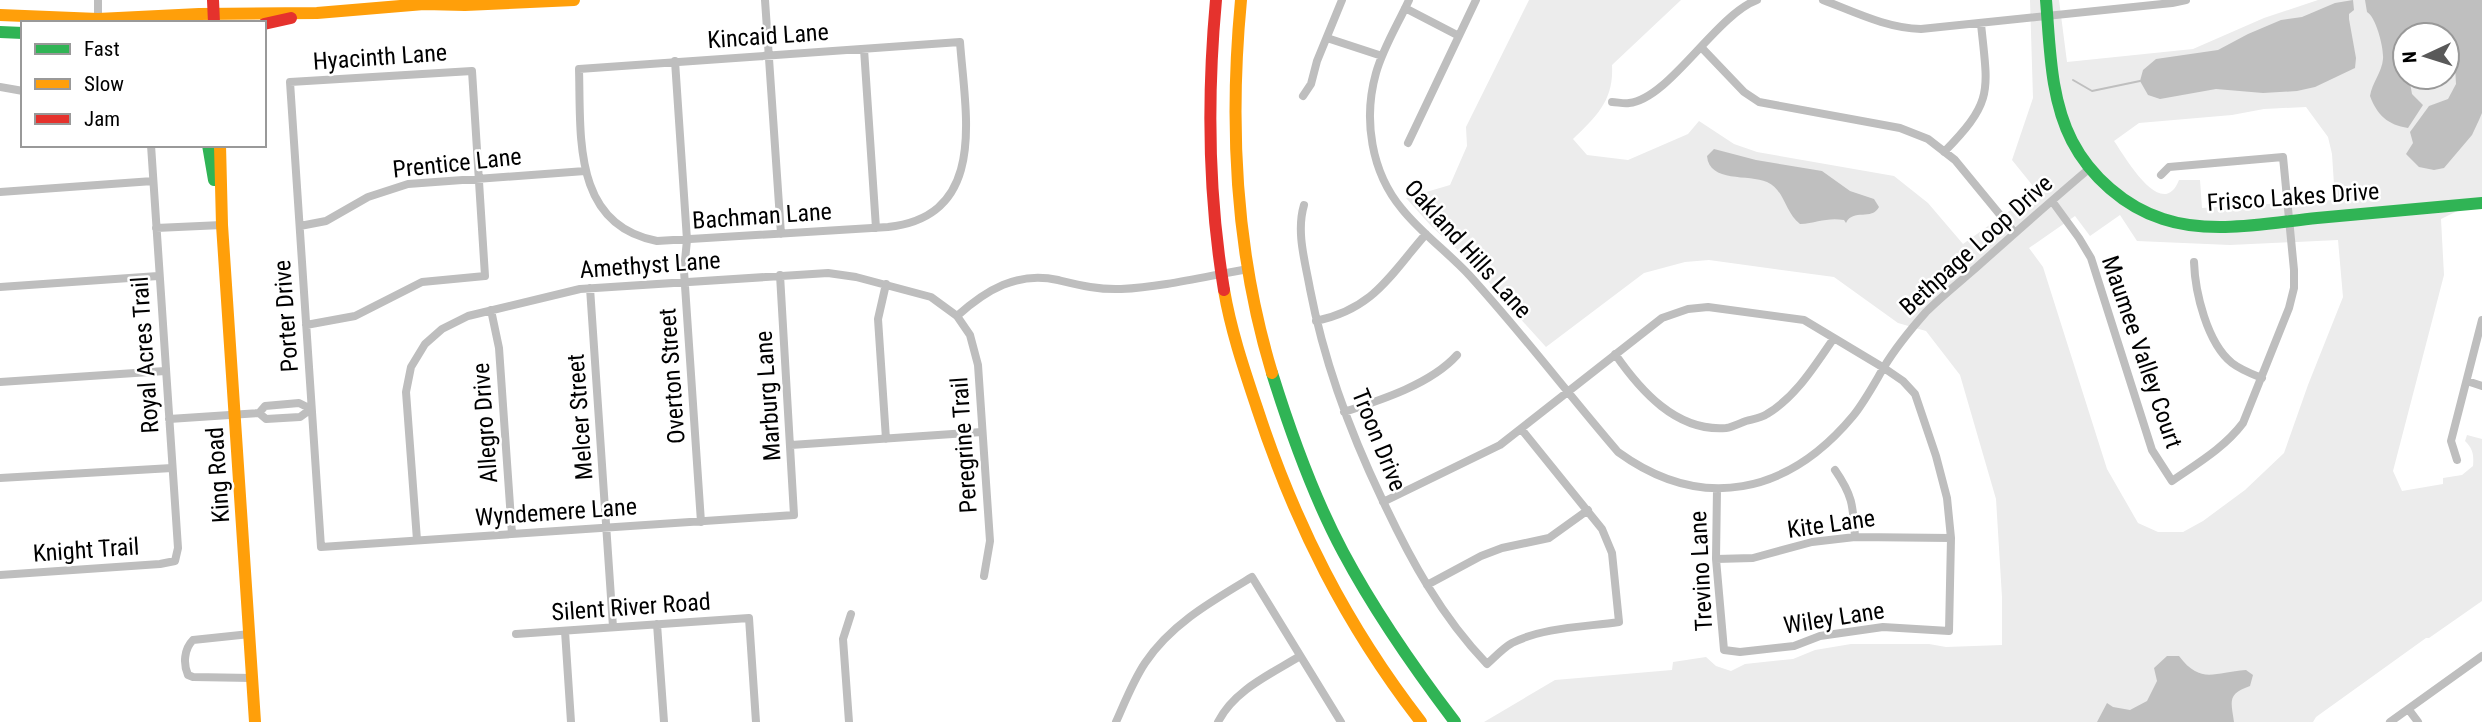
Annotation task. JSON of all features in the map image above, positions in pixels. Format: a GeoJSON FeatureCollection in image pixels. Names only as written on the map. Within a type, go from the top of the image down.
{"type":"FeatureCollection","features":[{"type":"Feature","properties":{"kind":"street"},"geometry":{"type":"LineString","coordinates":[[97,0],[98,21]]}},
{"type":"Feature","properties":{"kind":"street"},"geometry":{"type":"LineString","coordinates":[[199,0],[200,18]]}},
{"type":"Feature","properties":{"kind":"street"},"geometry":{"type":"LineString","coordinates":[[213,0],[213,18]]}},
{"type":"Feature","properties":{"kind":"street"},"geometry":{"type":"LineString","coordinates":[[0,15],[98,21],[213,18],[424,4],[574,0]]}},
{"type":"Feature","properties":{"kind":"street"},"geometry":{"type":"LineString","coordinates":[[765,0],[781,234]]}},
{"type":"Feature","properties":{"kind":"street"},"geometry":{"type":"LineString","coordinates":[[1216,0],[1209,113],[1215,228],[1226,304],[1259,418],[1301,528],[1376,662],[1421,722]]}},
{"type":"Feature","properties":{"kind":"street"},"geometry":{"type":"LineString","coordinates":[[1241,0],[1236,112],[1237,159],[1248,269],[1269,363],[1319,501],[1343,553],[1378,613],[1455,722]]}},
{"type":"Feature","properties":{"kind":"street"},"geometry":{"type":"LineString","coordinates":[[1303,96],[1311,84],[1317,61],[1342,0]]}},
{"type":"Feature","properties":{"kind":"street"},"geometry":{"type":"LineString","coordinates":[[1408,143],[1476,0]]}},
{"type":"Feature","properties":{"kind":"street"},"geometry":{"type":"LineString","coordinates":[[1612,102],[1629,103],[1644,98],[1736,13],[1757,0]]}},
{"type":"Feature","properties":{"kind":"street"},"geometry":{"type":"LineString","coordinates":[[1823,0],[1901,29],[1981,24],[2186,0]]}},
{"type":"Feature","properties":{"kind":"street","name":"Frisco Lakes Drive"},"geometry":{"type":"LineString","coordinates":[[2046,0],[2055,90],[2061,115],[2072,141],[2103,182],[2145,211],[2178,223],[2235,225],[2482,203]]}},
{"type":"Feature","properties":{"kind":"street"},"geometry":{"type":"LineString","coordinates":[[2105,0],[2106,10]]}},
{"type":"Feature","properties":{"kind":"street"},"geometry":{"type":"LineString","coordinates":[[1407,4],[1459,36]]}},
{"type":"Feature","properties":{"kind":"street","name":"Oakland Hills Lane"},"geometry":{"type":"LineString","coordinates":[[1407,4],[1376,72],[1370,106],[1371,138],[1385,184],[1402,209],[1469,275],[1567,392]]}},
{"type":"Feature","properties":{"kind":"street"},"geometry":{"type":"LineString","coordinates":[[266,24],[317,13]]}},
{"type":"Feature","properties":{"kind":"street"},"geometry":{"type":"LineString","coordinates":[[1944,152],[1975,118],[1984,100],[1987,78],[1981,24]]}},
{"type":"Feature","properties":{"kind":"street"},"geometry":{"type":"LineString","coordinates":[[0,32],[21,33]]}},
{"type":"Feature","properties":{"kind":"street"},"geometry":{"type":"LineString","coordinates":[[1327,37],[1382,56]]}},
{"type":"Feature","properties":{"kind":"street","name":"Kincaid Lane"},"geometry":{"type":"LineString","coordinates":[[585,171],[579,69],[960,42],[967,137],[965,161],[953,190],[924,216]]}},
{"type":"Feature","properties":{"kind":"street"},"geometry":{"type":"LineString","coordinates":[[1701,47],[1744,92],[1759,102],[1900,128],[1928,139],[1955,160],[2015,233]]}},
{"type":"Feature","properties":{"kind":"street"},"geometry":{"type":"LineString","coordinates":[[864,48],[876,228]]}},
{"type":"Feature","properties":{"kind":"street","name":"Overton Street"},"geometry":{"type":"LineString","coordinates":[[674,61],[687,240],[685,281],[701,522]]}},
{"type":"Feature","properties":{"kind":"street","name":"Hyacinth Lane"},"geometry":{"type":"LineString","coordinates":[[290,82],[472,71],[481,178]]}},
{"type":"Feature","properties":{"kind":"street","name":"Porter Drive"},"geometry":{"type":"LineString","coordinates":[[290,82],[321,547]]}},
{"type":"Feature","properties":{"kind":"street"},"geometry":{"type":"LineString","coordinates":[[0,87],[21,91]]}},
{"type":"Feature","properties":{"kind":"street","name":"Royal Acres Trail"},"geometry":{"type":"LineString","coordinates":[[151,147],[178,548],[175,561]]}},
{"type":"Feature","properties":{"kind":"street","name":"King Road"},"geometry":{"type":"LineString","coordinates":[[208,147],[222,225]]}},
{"type":"Feature","properties":{"kind":"street","name":"King Road"},"geometry":{"type":"LineString","coordinates":[[220,147],[222,225],[255,722]]}},
{"type":"Feature","properties":{"kind":"street"},"geometry":{"type":"LineString","coordinates":[[2161,175],[2169,167],[2283,157],[2294,288],[2262,378],[2231,362],[2217,345],[2198,294],[2194,261]]}},
{"type":"Feature","properties":{"kind":"street","name":"Bethpage Loop Drive"},"geometry":{"type":"LineString","coordinates":[[1567,392],[1618,452],[1637,466],[1680,484],[1717,489],[1751,485],[1775,478],[1796,466],[1851,418],[1868,397],[1901,341],[1938,300],[2090,168]]}},
{"type":"Feature","properties":{"kind":"street","name":"Bachman Lane"},"geometry":{"type":"LineString","coordinates":[[585,171],[593,194],[607,215],[626,230],[641,237],[666,241],[876,228],[903,225],[924,216]]}},
{"type":"Feature","properties":{"kind":"street","name":"Prentice Lane"},"geometry":{"type":"LineString","coordinates":[[299,226],[326,221],[368,197],[397,186],[418,182],[585,171]]}},
{"type":"Feature","properties":{"kind":"street"},"geometry":{"type":"LineString","coordinates":[[306,325],[334,322],[355,316],[422,282],[485,276],[481,178]]}},
{"type":"Feature","properties":{"kind":"street"},"geometry":{"type":"LineString","coordinates":[[0,191],[153,181]]}},
{"type":"Feature","properties":{"kind":"street","name":"Maumee Valley Court"},"geometry":{"type":"LineString","coordinates":[[2052,201],[2091,258],[2152,450],[2172,481],[2220,449],[2232,437],[2243,423],[2262,378]]}},
{"type":"Feature","properties":{"kind":"street","name":"Troon Drive"},"geometry":{"type":"LineString","coordinates":[[1304,205],[1299,222],[1316,321],[1344,412],[1391,521],[1427,586],[1458,633],[1487,664],[1510,644],[1525,638],[1619,622],[1612,553],[1602,529],[1588,510]]}},
{"type":"Feature","properties":{"kind":"street"},"geometry":{"type":"LineString","coordinates":[[156,228],[222,225]]}},
{"type":"Feature","properties":{"kind":"street"},"geometry":{"type":"LineString","coordinates":[[1316,321],[1337,316],[1365,302],[1426,234]]}},
{"type":"Feature","properties":{"kind":"street"},"geometry":{"type":"LineString","coordinates":[[957,316],[986,292],[1021,279],[1048,278],[1109,289],[1248,269]]}},
{"type":"Feature","properties":{"kind":"street","name":"Amethyst Lane"},"geometry":{"type":"LineString","coordinates":[[417,540],[407,392],[411,367],[425,344],[454,321],[590,288],[780,275],[837,274],[931,297],[957,316]]}},
{"type":"Feature","properties":{"kind":"street","name":"Marburg Lane"},"geometry":{"type":"LineString","coordinates":[[780,275],[794,515]]}},
{"type":"Feature","properties":{"kind":"street"},"geometry":{"type":"LineString","coordinates":[[0,287],[158,276]]}},
{"type":"Feature","properties":{"kind":"street"},"geometry":{"type":"LineString","coordinates":[[886,284],[878,319],[886,439]]}},
{"type":"Feature","properties":{"kind":"street","name":"Melcer Street"},"geometry":{"type":"LineString","coordinates":[[590,288],[613,627]]}},
{"type":"Feature","properties":{"kind":"street"},"geometry":{"type":"LineString","coordinates":[[1383,502],[1500,445],[1662,318],[1688,309],[1708,307],[1804,320],[1903,381],[1916,394],[1939,466],[1947,498],[1951,538]]}},
{"type":"Feature","properties":{"kind":"street","name":"Allegro Drive"},"geometry":{"type":"LineString","coordinates":[[491,310],[499,348],[512,534]]}},
{"type":"Feature","properties":{"kind":"street","name":"Peregrine Trail"},"geometry":{"type":"LineString","coordinates":[[957,316],[966,328],[975,350],[989,541],[984,576]]}},
{"type":"Feature","properties":{"kind":"street"},"geometry":{"type":"LineString","coordinates":[[2457,460],[2451,441],[2482,320]]}},
{"type":"Feature","properties":{"kind":"street"},"geometry":{"type":"LineString","coordinates":[[1615,354],[1657,405],[1692,424],[1728,428],[1765,415],[1788,397],[1804,380],[1834,338]]}},
{"type":"Feature","properties":{"kind":"street"},"geometry":{"type":"LineString","coordinates":[[1344,412],[1404,389],[1445,368],[1457,355]]}},
{"type":"Feature","properties":{"kind":"street"},"geometry":{"type":"LineString","coordinates":[[0,382],[164,370]]}},
{"type":"Feature","properties":{"kind":"street"},"geometry":{"type":"LineString","coordinates":[[2467,381],[2482,386]]}},
{"type":"Feature","properties":{"kind":"street"},"geometry":{"type":"LineString","coordinates":[[169,419],[259,413],[266,419],[300,417],[311,409],[299,403],[265,406],[259,413]]}},
{"type":"Feature","properties":{"kind":"street"},"geometry":{"type":"LineString","coordinates":[[1427,586],[1481,556],[1502,548],[1549,538],[1588,510],[1522,430]]}},
{"type":"Feature","properties":{"kind":"street"},"geometry":{"type":"LineString","coordinates":[[791,445],[982,432]]}},
{"type":"Feature","properties":{"kind":"street"},"geometry":{"type":"LineString","coordinates":[[0,478],[172,468]]}},
{"type":"Feature","properties":{"kind":"street"},"geometry":{"type":"LineString","coordinates":[[1835,470],[1850,491],[1855,537]]}},
{"type":"Feature","properties":{"kind":"street","name":"Trevino Lane"},"geometry":{"type":"LineString","coordinates":[[1717,489],[1716,559],[1724,650]]}},
{"type":"Feature","properties":{"kind":"street","name":"Wyndemere Lane"},"geometry":{"type":"LineString","coordinates":[[321,547],[794,515]]}},
{"type":"Feature","properties":{"kind":"street","name":"Kite Lane"},"geometry":{"type":"LineString","coordinates":[[1716,559],[1753,558],[1812,542],[1855,537],[1951,538]]}},
{"type":"Feature","properties":{"kind":"street","name":"Wiley Lane"},"geometry":{"type":"LineString","coordinates":[[1724,650],[1740,652],[1794,646],[1820,636],[1883,627],[1949,631],[1951,538]]}},
{"type":"Feature","properties":{"kind":"street","name":"Knight Trail"},"geometry":{"type":"LineString","coordinates":[[0,575],[175,561]]}},
{"type":"Feature","properties":{"kind":"street"},"geometry":{"type":"LineString","coordinates":[[1115,722],[1139,673],[1163,640],[1191,615],[1252,578],[1341,722]]}},
{"type":"Feature","properties":{"kind":"street"},"geometry":{"type":"LineString","coordinates":[[849,722],[843,639],[851,614]]}},
{"type":"Feature","properties":{"kind":"street","name":"Silent River Road"},"geometry":{"type":"LineString","coordinates":[[516,634],[749,618],[756,722]]}},
{"type":"Feature","properties":{"kind":"street"},"geometry":{"type":"LineString","coordinates":[[657,624],[663,722]]}},
{"type":"Feature","properties":{"kind":"street"},"geometry":{"type":"LineString","coordinates":[[565,631],[571,722]]}},
{"type":"Feature","properties":{"kind":"street"},"geometry":{"type":"LineString","coordinates":[[250,634],[193,640],[186,650],[185,660],[188,675],[192,677],[252,678]]}},
{"type":"Feature","properties":{"kind":"street"},"geometry":{"type":"LineString","coordinates":[[1218,722],[1225,709],[1242,692],[1300,656]]}},
{"type":"Feature","properties":{"kind":"street"},"geometry":{"type":"LineString","coordinates":[[2390,722],[2482,656]]}},
{"type":"Feature","properties":{"kind":"street"},"geometry":{"type":"LineString","coordinates":[[2409,710],[2418,722]]}},
{"type":"Feature","properties":{"kind":"shaded area"},"geometry":{"type":"Polygon","coordinates":[[[1529,0],[1681,0],[1612,65],[1607,98],[1590,123],[1573,139],[1587,155],[1628,160],[1688,134],[1699,121],[1734,144],[1757,152],[1894,176],[1928,203],[1963,244],[2037,191],[2012,160],[2033,98],[2030,0],[2059,0],[2067,62],[2193,49],[2264,18],[2318,0],[2482,0],[2482,199],[2441,219],[2444,275],[2393,471],[2402,491],[2443,484],[2443,478],[2462,475],[2473,466],[2472,452],[2465,441],[2467,435],[2482,439],[2482,601],[2426,638],[2316,717],[2313,722],[1484,722],[1555,680],[1672,670],[1673,662],[1706,657],[1716,666],[1731,671],[1745,664],[1793,659],[1815,650],[1851,644],[1929,644],[1946,647],[2002,645],[2002,597],[1996,499],[1960,375],[1926,331],[1898,323],[1834,277],[1709,260],[1685,262],[1644,273],[1546,347],[1480,270],[1432,227],[1406,198],[1450,185],[1467,146],[1466,127],[1529,0]],[[2306,107],[2139,123],[2114,141],[2134,171],[2154,190],[2163,194],[2172,191],[2179,180],[2200,180],[2202,208],[2335,200],[2328,137],[2306,107]],[[2120,215],[2090,236],[2075,216],[2029,248],[2043,267],[2107,469],[2138,523],[2158,532],[2183,532],[2203,521],[2245,490],[2284,453],[2343,297],[2338,240],[2230,245],[2137,241],[2120,215]]]}},
{"type":"Feature","properties":{"kind":"shaded area"},"geometry":{"type":"Polygon","coordinates":[[[2353,0],[2354,10],[2349,14],[2349,19],[2356,58],[2355,68],[2315,87],[2263,93],[2216,89],[2160,99],[2148,95],[2140,81],[2143,70],[2156,59],[2218,50],[2281,20],[2302,17],[2335,3],[2353,0]]]}},
{"type":"Feature","properties":{"kind":"shaded area"},"geometry":{"type":"Polygon","coordinates":[[[2365,0],[2482,0],[2482,113],[2472,135],[2444,168],[2434,170],[2419,167],[2406,154],[2413,143],[2410,132],[2429,106],[2448,99],[2452,91],[2461,91],[2461,21],[2391,21],[2391,91],[2411,91],[2423,105],[2408,128],[2389,122],[2376,109],[2370,96],[2381,68],[2383,54],[2379,33],[2367,12],[2365,0]]]}},
{"type":"Feature","properties":{"kind":"shaded area"},"geometry":{"type":"Polygon","coordinates":[[[1714,149],[1756,160],[1822,171],[1850,191],[1874,199],[1879,207],[1872,213],[1853,216],[1846,223],[1844,220],[1832,219],[1800,224],[1791,214],[1778,190],[1767,182],[1722,174],[1709,165],[1707,156],[1714,149]]]}},
{"type":"Feature","properties":{"kind":"shaded area"},"geometry":{"type":"Polygon","coordinates":[[[2167,656],[2179,656],[2194,671],[2201,674],[2246,670],[2253,675],[2250,686],[2237,692],[2232,699],[2234,722],[2097,722],[2107,703],[2130,710],[2147,701],[2157,681],[2154,668],[2167,656]]]}},
{"type":"Feature","properties":{"kind":"waterway"},"geometry":{"type":"LineString","coordinates":[[2073,80],[2092,91],[2140,81]]}},
{"type":"Feature","properties":{"kind":"traffic: fast"},"geometry":{"type":"LineString","coordinates":[[2046,0],[2055,90],[2072,141],[2088,166],[2110,189],[2149,214],[2181,224],[2220,227],[2482,203]]}},
{"type":"Feature","properties":{"kind":"traffic: fast"},"geometry":{"type":"LineString","coordinates":[[0,32],[21,33]]}},
{"type":"Feature","properties":{"kind":"traffic: fast"},"geometry":{"type":"LineString","coordinates":[[208,147],[214,180]]}},
{"type":"Feature","properties":{"kind":"traffic: fast"},"geometry":{"type":"LineString","coordinates":[[1272,373],[1303,464],[1343,552],[1396,639],[1455,722]]}},
{"type":"Feature","properties":{"kind":"traffic: slow"},"geometry":{"type":"LineString","coordinates":[[0,15],[98,19],[199,14],[317,13],[424,4],[574,0]]}},
{"type":"Feature","properties":{"kind":"traffic: slow"},"geometry":{"type":"LineString","coordinates":[[1241,0],[1236,94],[1238,188],[1250,281],[1272,373]]}},
{"type":"Feature","properties":{"kind":"traffic: slow"},"geometry":{"type":"LineString","coordinates":[[220,147],[222,225],[255,722]]}},
{"type":"Feature","properties":{"kind":"traffic: slow"},"geometry":{"type":"LineString","coordinates":[[1224,290],[1234,335],[1257,408],[1306,533],[1346,611],[1421,722]]}},
{"type":"Feature","properties":{"kind":"traffic: jam"},"geometry":{"type":"LineString","coordinates":[[213,0],[214,21]]}},
{"type":"Feature","properties":{"kind":"traffic: jam"},"geometry":{"type":"LineString","coordinates":[[1216,0],[1210,109],[1212,182],[1224,290]]}},
{"type":"Feature","properties":{"kind":"traffic: jam"},"geometry":{"type":"LineString","coordinates":[[266,24],[291,18]]}}]}
